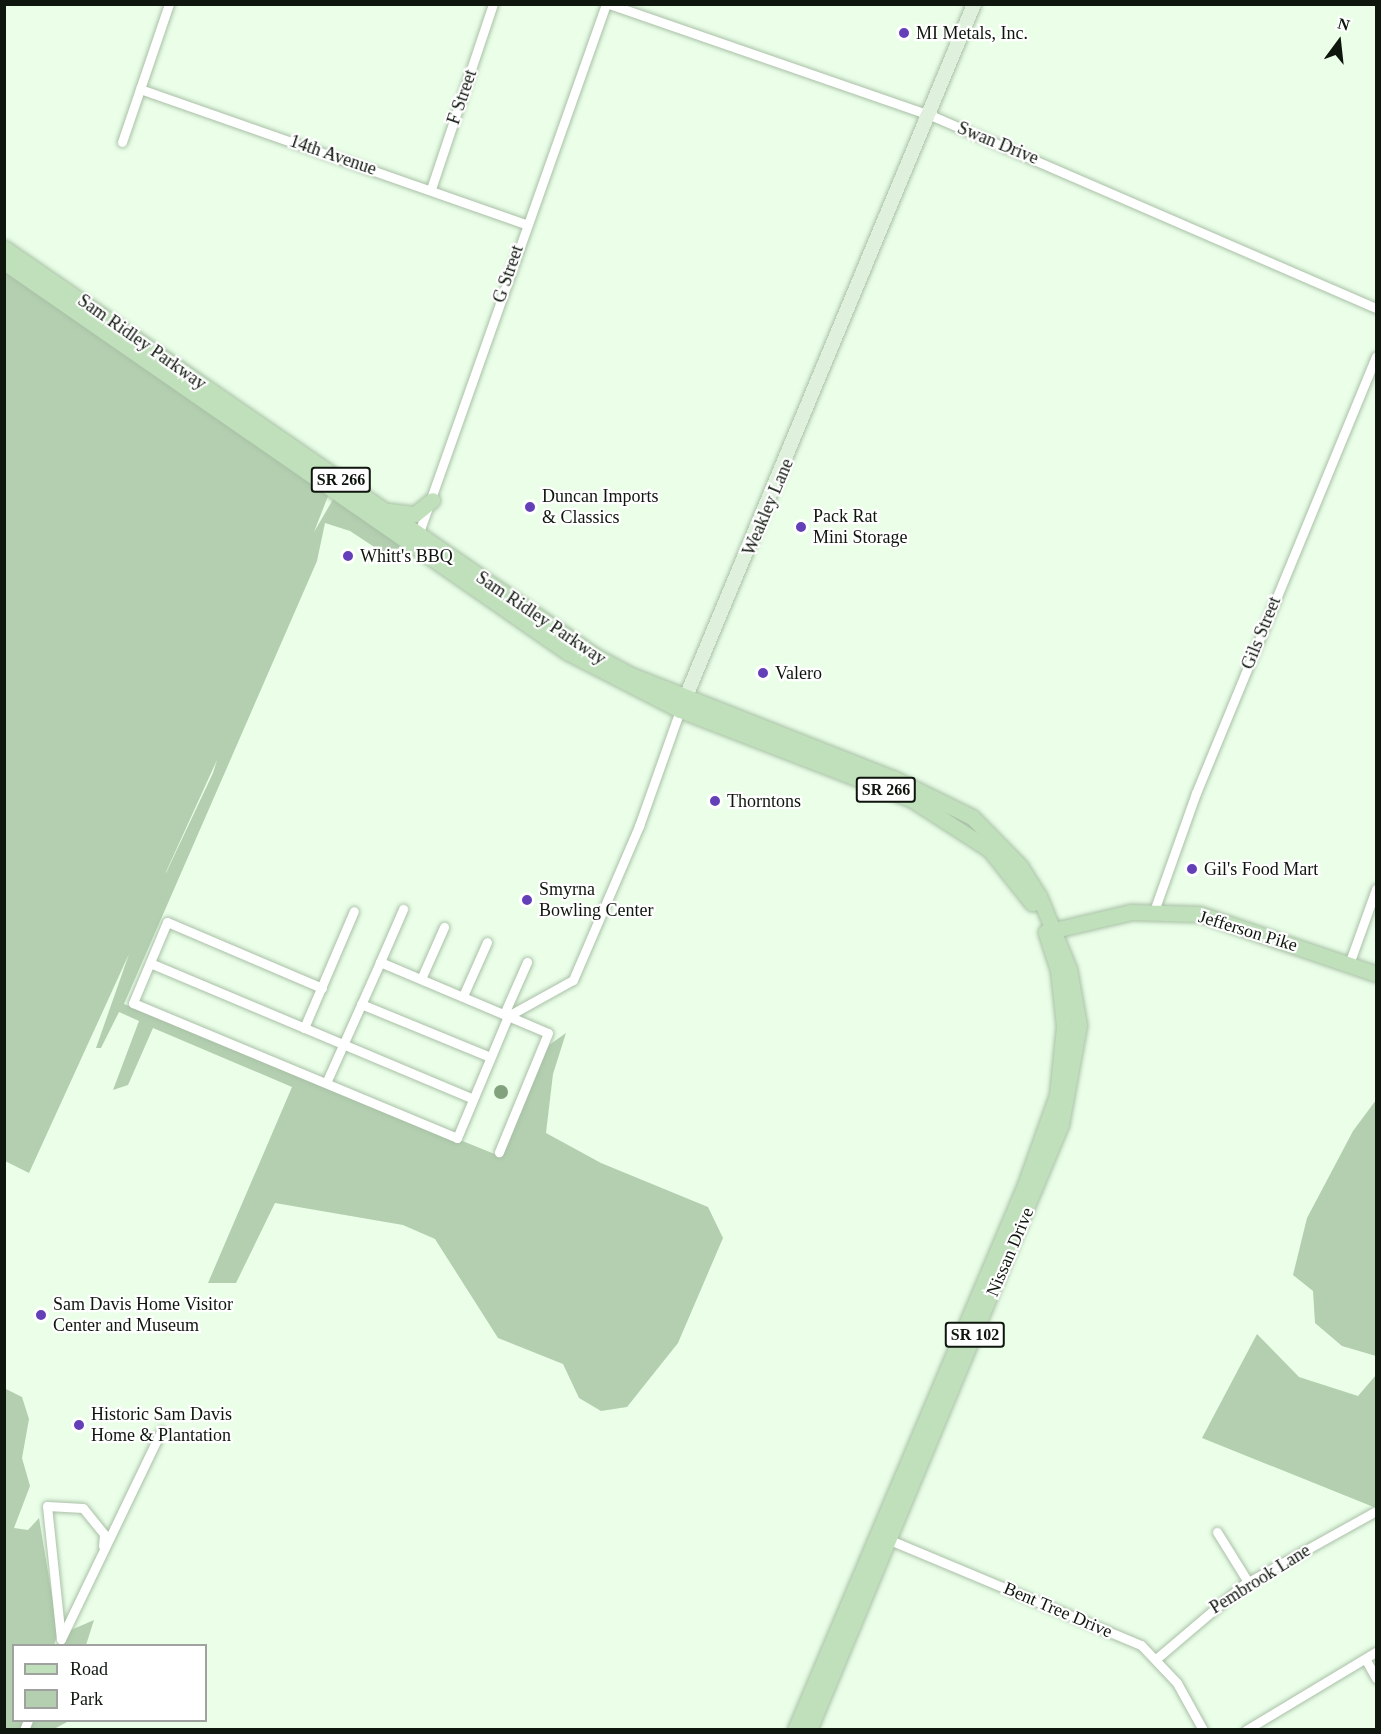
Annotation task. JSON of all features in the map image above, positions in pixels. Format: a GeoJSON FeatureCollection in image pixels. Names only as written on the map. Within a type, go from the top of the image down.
{"type":"FeatureCollection","features":[{"type":"Feature","properties":{"kind":"main road","name":"Weakley Lane"},"geometry":{"type":"LineString","coordinates":[[683,704],[930,116],[974,4]]}},
{"type":"Feature","properties":{"kind":"main road","name":"Sam Ridley Parkway"},"geometry":{"type":"LineString","coordinates":[[4,248],[383,509],[416,539]]}},
{"type":"Feature","properties":{"kind":"main road","name":"Sam Ridley Parkway"},"geometry":{"type":"LineString","coordinates":[[4,262],[416,539],[594,655],[683,704],[893,778],[972,817],[1020,866],[1051,930]]}},
{"type":"Feature","properties":{"kind":"main road"},"geometry":{"type":"LineString","coordinates":[[383,509],[415,513],[432,500]]}},
{"type":"Feature","properties":{"kind":"main road","name":"Jefferson Pike"},"geometry":{"type":"LineString","coordinates":[[1051,930],[1154,911],[1225,920],[1377,974]]}},
{"type":"Feature","properties":{"kind":"main road","name":"Nissan Drive"},"geometry":{"type":"LineString","coordinates":[[795,1730],[883,1537],[1061,1124],[1078,1024],[1051,930]]}},
{"type":"Feature","properties":{"kind":"main road","name":"Nissan Drive"},"geometry":{"type":"LineString","coordinates":[[809,1730],[883,1537]]}},
{"type":"Feature","properties":{"kind":"street"},"geometry":{"type":"LineString","coordinates":[[122,142],[169,4]]}},
{"type":"Feature","properties":{"kind":"street","name":"F Street"},"geometry":{"type":"LineString","coordinates":[[431,189],[493,4]]}},
{"type":"Feature","properties":{"kind":"street","name":"Swan Drive"},"geometry":{"type":"LineString","coordinates":[[608,4],[930,116],[1377,308]]}},
{"type":"Feature","properties":{"kind":"street","name":"G Street"},"geometry":{"type":"LineString","coordinates":[[416,539],[432,500],[526,224],[608,4]]}},
{"type":"Feature","properties":{"kind":"street","name":"14th Avenue"},"geometry":{"type":"LineString","coordinates":[[140,89],[526,224]]}},
{"type":"Feature","properties":{"kind":"street","name":"Gils Street"},"geometry":{"type":"LineString","coordinates":[[1154,911],[1192,802],[1377,357]]}},
{"type":"Feature","properties":{"kind":"street","name":"Weakley Lane"},"geometry":{"type":"LineString","coordinates":[[506,1015],[547,997],[573,980],[639,826],[683,704]]}},
{"type":"Feature","properties":{"kind":"street"},"geometry":{"type":"LineString","coordinates":[[1349,964],[1377,889]]}},
{"type":"Feature","properties":{"kind":"street"},"geometry":{"type":"LineString","coordinates":[[326,1083],[403,909]]}},
{"type":"Feature","properties":{"kind":"street"},"geometry":{"type":"LineString","coordinates":[[304,1028],[354,910]]}},
{"type":"Feature","properties":{"kind":"street"},"geometry":{"type":"LineString","coordinates":[[322,988],[167,922],[133,1003],[457,1137],[527,962]]}},
{"type":"Feature","properties":{"kind":"street"},"geometry":{"type":"LineString","coordinates":[[421,979],[444,927]]}},
{"type":"Feature","properties":{"kind":"street"},"geometry":{"type":"LineString","coordinates":[[463,996],[487,942]]}},
{"type":"Feature","properties":{"kind":"street"},"geometry":{"type":"LineString","coordinates":[[380,962],[548,1033],[499,1152]]}},
{"type":"Feature","properties":{"kind":"street"},"geometry":{"type":"LineString","coordinates":[[150,963],[473,1099]]}},
{"type":"Feature","properties":{"kind":"street"},"geometry":{"type":"LineString","coordinates":[[361,1004],[490,1058]]}},
{"type":"Feature","properties":{"kind":"street"},"geometry":{"type":"LineString","coordinates":[[60,1642],[103,1546],[161,1431]]}},
{"type":"Feature","properties":{"kind":"street"},"geometry":{"type":"LineString","coordinates":[[60,1642],[47,1506],[83,1508],[104,1534],[103,1546]]}},
{"type":"Feature","properties":{"kind":"street","name":"Pembrook Lane"},"geometry":{"type":"LineString","coordinates":[[1156,1659],[1248,1582],[1374,1512]]}},
{"type":"Feature","properties":{"kind":"street"},"geometry":{"type":"LineString","coordinates":[[1217,1532],[1248,1582]]}},
{"type":"Feature","properties":{"kind":"street","name":"Bent Tree Drive"},"geometry":{"type":"LineString","coordinates":[[883,1537],[1141,1645],[1177,1683],[1203,1730]]}},
{"type":"Feature","properties":{"kind":"street"},"geometry":{"type":"LineString","coordinates":[[1246,1730],[1377,1652]]}},
{"type":"Feature","properties":{"kind":"street"},"geometry":{"type":"LineString","coordinates":[[1365,1660],[1377,1678]]}},
{"type":"Feature","properties":{"kind":"green space"},"geometry":{"type":"Polygon","coordinates":[[[4,242],[330,491],[314,532],[335,496],[401,545],[391,558],[350,531],[325,523],[317,561],[124,1004],[502,1157],[549,1045],[566,1033],[553,1074],[546,1133],[601,1163],[708,1207],[723,1238],[678,1343],[627,1407],[601,1411],[579,1398],[563,1364],[498,1338],[435,1239],[403,1225],[275,1203],[236,1283],[208,1283],[292,1087],[153,1028],[128,1085],[113,1090],[139,1021],[119,1012],[101,1048],[96,1048],[129,954],[29,1173],[5,1161],[4,242]],[[217,760],[166,873],[213,773],[217,760]]]}},
{"type":"Feature","properties":{"kind":"green space"},"geometry":{"type":"Polygon","coordinates":[[[1376,1100],[1376,1356],[1342,1346],[1315,1323],[1313,1291],[1293,1275],[1307,1218],[1353,1131],[1376,1100]]]}},
{"type":"Feature","properties":{"kind":"green space"},"geometry":{"type":"Polygon","coordinates":[[[1257,1334],[1299,1377],[1358,1396],[1376,1375],[1376,1508],[1202,1438],[1257,1334]]]}},
{"type":"Feature","properties":{"kind":"green space"},"geometry":{"type":"Polygon","coordinates":[[[4,1388],[22,1397],[29,1419],[22,1458],[30,1486],[14,1528],[28,1530],[39,1518],[58,1632],[54,1644],[12,1644],[12,1722],[67,1722],[54,1729],[5,1729],[4,1388]]]}},
{"type":"Feature","properties":{"kind":"green space"},"geometry":{"type":"Polygon","coordinates":[[[94,1620],[86,1644],[60,1644],[71,1630],[94,1620]]]}},
{"type":"Feature","properties":{"kind":"shaded area"},"geometry":{"type":"Polygon","coordinates":[[[501,1085],[506,1087],[508,1092],[506,1097],[501,1099],[496,1097],[494,1092],[496,1087],[501,1085]]]}},
{"type":"Feature","properties":{"kind":"place","name":"MI Metals, Inc."},"geometry":{"type":"Point","coordinates":[904,33]}},
{"type":"Feature","properties":{"kind":"place","name":"Duncan Imports & Classics"},"geometry":{"type":"Point","coordinates":[530,507]}},
{"type":"Feature","properties":{"kind":"place","name":"Pack Rat Mini Storage"},"geometry":{"type":"Point","coordinates":[801,527]}},
{"type":"Feature","properties":{"kind":"place","name":"Whitt's BBQ"},"geometry":{"type":"Point","coordinates":[348,556]}},
{"type":"Feature","properties":{"kind":"place","name":"Valero"},"geometry":{"type":"Point","coordinates":[763,673]}},
{"type":"Feature","properties":{"kind":"place","name":"Thorntons"},"geometry":{"type":"Point","coordinates":[715,801]}},
{"type":"Feature","properties":{"kind":"place","name":"Gil's Food Mart"},"geometry":{"type":"Point","coordinates":[1192,869]}},
{"type":"Feature","properties":{"kind":"place","name":"Smyrna Bowling Center"},"geometry":{"type":"Point","coordinates":[527,900]}},
{"type":"Feature","properties":{"kind":"place","name":"Sam Davis Home Visitor Center and Museum"},"geometry":{"type":"Point","coordinates":[41,1315]}},
{"type":"Feature","properties":{"kind":"place","name":"Historic Sam Davis Home & Plantation"},"geometry":{"type":"Point","coordinates":[79,1425]}}]}
